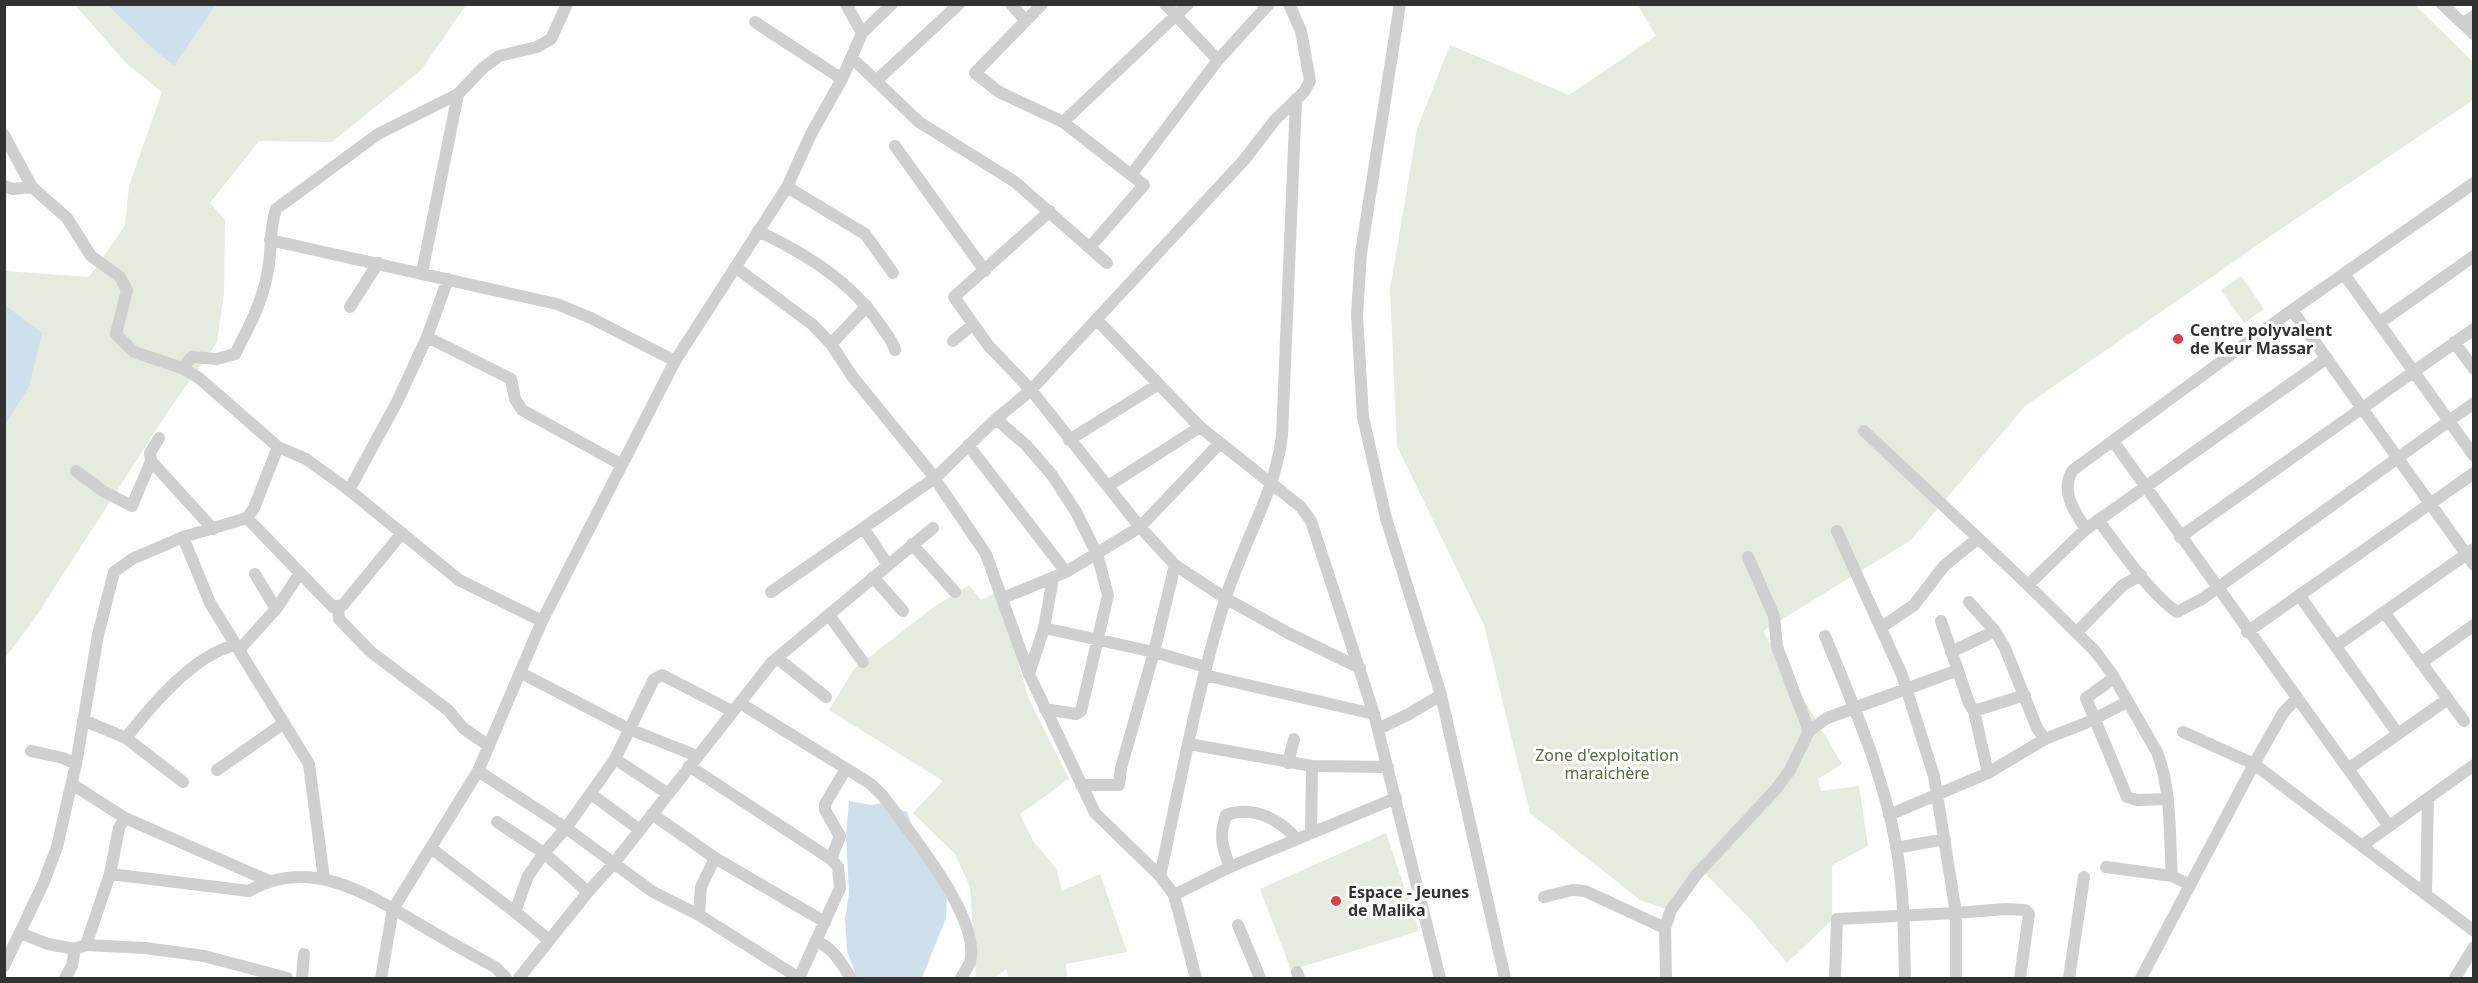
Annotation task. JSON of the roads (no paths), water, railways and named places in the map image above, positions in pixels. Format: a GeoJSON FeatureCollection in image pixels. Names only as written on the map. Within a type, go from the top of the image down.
{"type":"FeatureCollection","features":[{"type":"Feature","properties":{"kind":"street"},"geometry":{"type":"LineString","coordinates":[[182,368],[192,357],[217,359],[235,354],[258,308],[268,272],[270,226],[276,209],[378,135],[458,94],[483,68],[499,56],[537,47],[551,39],[567,4]]}},
{"type":"Feature","properties":{"kind":"street"},"geometry":{"type":"LineString","coordinates":[[846,4],[861,33]]}},
{"type":"Feature","properties":{"kind":"street"},"geometry":{"type":"LineString","coordinates":[[385,977],[393,909],[478,771],[542,621],[675,361],[787,188],[811,134],[842,79],[861,33],[892,4]]}},
{"type":"Feature","properties":{"kind":"street"},"geometry":{"type":"LineString","coordinates":[[876,81],[959,4]]}},
{"type":"Feature","properties":{"kind":"street"},"geometry":{"type":"LineString","coordinates":[[1011,4],[1024,20]]}},
{"type":"Feature","properties":{"kind":"street"},"geometry":{"type":"LineString","coordinates":[[1042,4],[975,73],[999,92],[1063,122],[1144,185],[1090,247]]}},
{"type":"Feature","properties":{"kind":"street"},"geometry":{"type":"LineString","coordinates":[[1165,4],[1218,60]]}},
{"type":"Feature","properties":{"kind":"street"},"geometry":{"type":"LineString","coordinates":[[1063,122],[1188,4]]}},
{"type":"Feature","properties":{"kind":"street"},"geometry":{"type":"LineString","coordinates":[[1131,175],[1218,60],[1269,4]]}},
{"type":"Feature","properties":{"kind":"street"},"geometry":{"type":"LineString","coordinates":[[771,592],[935,478],[996,419],[1031,390],[1244,160],[1275,120],[1310,81],[1301,31],[1289,4]]}},
{"type":"Feature","properties":{"kind":"street"},"geometry":{"type":"LineString","coordinates":[[1400,4],[1361,253],[1357,315],[1363,417],[1386,518],[1441,694],[1505,978]]}},
{"type":"Feature","properties":{"kind":"street"},"geometry":{"type":"LineString","coordinates":[[2442,4],[2474,33]]}},
{"type":"Feature","properties":{"kind":"street"},"geometry":{"type":"LineString","coordinates":[[2463,23],[2474,16]]}},
{"type":"Feature","properties":{"kind":"street"},"geometry":{"type":"LineString","coordinates":[[755,22],[842,79]]}},
{"type":"Feature","properties":{"kind":"street"},"geometry":{"type":"LineString","coordinates":[[852,58],[919,122],[996,169],[1050,211],[1107,263]]}},
{"type":"Feature","properties":{"kind":"street"},"geometry":{"type":"LineString","coordinates":[[422,273],[458,94]]}},
{"type":"Feature","properties":{"kind":"street"},"geometry":{"type":"LineString","coordinates":[[1160,876],[1205,671],[1225,598],[1279,462],[1296,99]]}},
{"type":"Feature","properties":{"kind":"street"},"geometry":{"type":"LineString","coordinates":[[4,135],[32,187],[67,218],[91,256],[120,277],[127,290],[116,334],[135,352],[182,368],[199,378],[278,447],[306,459],[349,490],[459,580],[542,621]]}},
{"type":"Feature","properties":{"kind":"street"},"geometry":{"type":"LineString","coordinates":[[895,146],[985,271]]}},
{"type":"Feature","properties":{"kind":"street"},"geometry":{"type":"LineString","coordinates":[[2086,529],[2071,506],[2069,476],[2073,470],[2292,310],[2474,183]]}},
{"type":"Feature","properties":{"kind":"street"},"geometry":{"type":"LineString","coordinates":[[4,186],[13,189],[32,187]]}},
{"type":"Feature","properties":{"kind":"street"},"geometry":{"type":"LineString","coordinates":[[787,188],[865,234],[893,273]]}},
{"type":"Feature","properties":{"kind":"street"},"geometry":{"type":"LineString","coordinates":[[1050,211],[954,297],[972,325],[1031,390],[1140,527],[1174,565],[1225,598],[1288,633],[1360,668]]}},
{"type":"Feature","properties":{"kind":"street"},"geometry":{"type":"LineString","coordinates":[[758,231],[814,260],[867,306],[895,350]]}},
{"type":"Feature","properties":{"kind":"street"},"geometry":{"type":"LineString","coordinates":[[270,240],[557,304],[591,318],[675,361]]}},
{"type":"Feature","properties":{"kind":"street"},"geometry":{"type":"LineString","coordinates":[[2379,323],[2474,256]]}},
{"type":"Feature","properties":{"kind":"street"},"geometry":{"type":"LineString","coordinates":[[350,307],[378,263]]}},
{"type":"Feature","properties":{"kind":"street"},"geometry":{"type":"LineString","coordinates":[[735,267],[813,325],[831,345],[852,375],[935,478],[986,554],[1029,674],[1095,813],[1160,876],[1174,894],[1196,978]]}},
{"type":"Feature","properties":{"kind":"street"},"geometry":{"type":"LineString","coordinates":[[2344,274],[2474,456]]}},
{"type":"Feature","properties":{"kind":"street"},"geometry":{"type":"LineString","coordinates":[[349,490],[397,402],[427,337],[448,279]]}},
{"type":"Feature","properties":{"kind":"street"},"geometry":{"type":"LineString","coordinates":[[831,345],[867,306]]}},
{"type":"Feature","properties":{"kind":"street"},"geometry":{"type":"LineString","coordinates":[[2292,310],[2471,556],[2336,646]]}},
{"type":"Feature","properties":{"kind":"street"},"geometry":{"type":"LineString","coordinates":[[1097,320],[1200,427],[1301,507],[1311,521],[1374,714],[1440,978]]}},
{"type":"Feature","properties":{"kind":"street"},"geometry":{"type":"LineString","coordinates":[[953,341],[972,325]]}},
{"type":"Feature","properties":{"kind":"street"},"geometry":{"type":"LineString","coordinates":[[2180,537],[2474,329]]}},
{"type":"Feature","properties":{"kind":"street"},"geometry":{"type":"LineString","coordinates":[[427,337],[484,363],[511,379],[515,399],[522,410],[622,465]]}},
{"type":"Feature","properties":{"kind":"street"},"geometry":{"type":"LineString","coordinates":[[2454,342],[2474,369]]}},
{"type":"Feature","properties":{"kind":"street"},"geometry":{"type":"LineString","coordinates":[[2028,585],[2086,529],[2327,358]]}},
{"type":"Feature","properties":{"kind":"street"},"geometry":{"type":"LineString","coordinates":[[1069,440],[1159,384]]}},
{"type":"Feature","properties":{"kind":"street"},"geometry":{"type":"LineString","coordinates":[[2098,520],[2141,575],[2177,612],[2182,611],[2216,589],[2474,403]]}},
{"type":"Feature","properties":{"kind":"street"},"geometry":{"type":"LineString","coordinates":[[996,419],[1032,452],[1052,475],[1076,512],[1097,554],[1108,595],[1082,711],[1076,714],[1044,709]]}},
{"type":"Feature","properties":{"kind":"street"},"geometry":{"type":"LineString","coordinates":[[1108,486],[1200,427]]}},
{"type":"Feature","properties":{"kind":"street"},"geometry":{"type":"LineString","coordinates":[[1864,431],[2077,632],[2114,678],[2157,752],[2167,785],[2172,876]]}},
{"type":"Feature","properties":{"kind":"street"},"geometry":{"type":"LineString","coordinates":[[76,471],[103,490],[132,506],[151,461],[150,453],[159,438]]}},
{"type":"Feature","properties":{"kind":"street"},"geometry":{"type":"LineString","coordinates":[[2113,441],[2216,589],[2388,826]]}},
{"type":"Feature","properties":{"kind":"street"},"geometry":{"type":"LineString","coordinates":[[1003,598],[1066,572],[1140,527],[1219,444]]}},
{"type":"Feature","properties":{"kind":"street"},"geometry":{"type":"LineString","coordinates":[[968,445],[1066,572]]}},
{"type":"Feature","properties":{"kind":"street"},"geometry":{"type":"LineString","coordinates":[[4,966],[51,864],[72,784],[98,635],[114,572],[132,559],[183,537],[247,518],[254,508],[278,447]]}},
{"type":"Feature","properties":{"kind":"street"},"geometry":{"type":"LineString","coordinates":[[151,461],[213,529]]}},
{"type":"Feature","properties":{"kind":"street"},"geometry":{"type":"LineString","coordinates":[[2247,632],[2474,473]]}},
{"type":"Feature","properties":{"kind":"street"},"geometry":{"type":"LineString","coordinates":[[247,518],[333,607],[338,608],[343,605],[402,533]]}},
{"type":"Feature","properties":{"kind":"street"},"geometry":{"type":"LineString","coordinates":[[519,978],[777,658],[933,528]]}},
{"type":"Feature","properties":{"kind":"street"},"geometry":{"type":"LineString","coordinates":[[864,529],[888,565]]}},
{"type":"Feature","properties":{"kind":"street"},"geometry":{"type":"LineString","coordinates":[[1837,531],[1882,627],[1907,690],[1939,795],[1956,914],[1956,978]]}},
{"type":"Feature","properties":{"kind":"street"},"geometry":{"type":"LineString","coordinates":[[183,537],[210,603],[309,764],[324,879]]}},
{"type":"Feature","properties":{"kind":"street"},"geometry":{"type":"LineString","coordinates":[[1882,627],[1914,604],[1944,566],[1978,538]]}},
{"type":"Feature","properties":{"kind":"street"},"geometry":{"type":"LineString","coordinates":[[912,544],[955,592]]}},
{"type":"Feature","properties":{"kind":"street"},"geometry":{"type":"LineString","coordinates":[[1748,557],[1774,616],[1777,647],[1809,731]]}},
{"type":"Feature","properties":{"kind":"street"},"geometry":{"type":"LineString","coordinates":[[1081,785],[1119,785],[1124,755],[1154,652],[1174,565]]}},
{"type":"Feature","properties":{"kind":"street"},"geometry":{"type":"LineString","coordinates":[[126,738],[151,707],[212,654],[237,648],[276,609],[300,573]]}},
{"type":"Feature","properties":{"kind":"street"},"geometry":{"type":"LineString","coordinates":[[255,574],[276,609]]}},
{"type":"Feature","properties":{"kind":"street"},"geometry":{"type":"LineString","coordinates":[[2077,632],[2123,585],[2141,575]]}},
{"type":"Feature","properties":{"kind":"street"},"geometry":{"type":"LineString","coordinates":[[873,577],[903,611]]}},
{"type":"Feature","properties":{"kind":"street"},"geometry":{"type":"LineString","coordinates":[[1029,674],[1044,628],[1053,578]]}},
{"type":"Feature","properties":{"kind":"street"},"geometry":{"type":"LineString","coordinates":[[2299,595],[2398,734]]}},
{"type":"Feature","properties":{"kind":"street"},"geometry":{"type":"LineString","coordinates":[[1970,602],[1995,631],[2006,648],[2037,728],[2051,737]]}},
{"type":"Feature","properties":{"kind":"street"},"geometry":{"type":"LineString","coordinates":[[338,608],[339,619],[371,652],[448,710],[463,728],[489,746]]}},
{"type":"Feature","properties":{"kind":"street"},"geometry":{"type":"LineString","coordinates":[[2384,612],[2464,721]]}},
{"type":"Feature","properties":{"kind":"street"},"geometry":{"type":"LineString","coordinates":[[829,615],[863,662]]}},
{"type":"Feature","properties":{"kind":"street"},"geometry":{"type":"LineString","coordinates":[[1941,621],[1969,703],[1974,711],[1988,773]]}},
{"type":"Feature","properties":{"kind":"street"},"geometry":{"type":"LineString","coordinates":[[2421,663],[2474,626]]}},
{"type":"Feature","properties":{"kind":"street"},"geometry":{"type":"LineString","coordinates":[[1044,628],[1154,652],[1205,671],[1374,714]]}},
{"type":"Feature","properties":{"kind":"street"},"geometry":{"type":"LineString","coordinates":[[1951,652],[1995,631]]}},
{"type":"Feature","properties":{"kind":"street"},"geometry":{"type":"LineString","coordinates":[[1825,636],[1855,709],[1878,774],[1889,815],[1896,848],[1904,915],[1905,978]]}},
{"type":"Feature","properties":{"kind":"street"},"geometry":{"type":"LineString","coordinates":[[777,658],[826,697]]}},
{"type":"Feature","properties":{"kind":"street"},"geometry":{"type":"LineString","coordinates":[[1666,978],[1665,928],[1671,910],[1696,874],[1776,789],[1790,770],[1809,731],[1817,723],[1827,718],[1958,670]]}},
{"type":"Feature","properties":{"kind":"street"},"geometry":{"type":"LineString","coordinates":[[478,771],[566,828],[653,892],[699,915],[799,978],[840,888],[838,867],[831,859],[693,761],[521,673]]}},
{"type":"Feature","properties":{"kind":"street"},"geometry":{"type":"LineString","coordinates":[[515,912],[528,876],[566,828],[615,759],[654,679],[662,675],[736,707],[871,784],[883,796],[949,887],[968,928],[970,961],[962,978]]}},
{"type":"Feature","properties":{"kind":"street"},"geometry":{"type":"LineString","coordinates":[[2114,678],[2086,696],[2127,797],[2137,800],[2167,799]]}},
{"type":"Feature","properties":{"kind":"street"},"geometry":{"type":"LineString","coordinates":[[1378,729],[1409,714],[1441,694]]}},
{"type":"Feature","properties":{"kind":"street"},"geometry":{"type":"LineString","coordinates":[[1974,711],[2025,696]]}},
{"type":"Feature","properties":{"kind":"street"},"geometry":{"type":"LineString","coordinates":[[2141,978],[2254,764],[2283,713],[2296,699]]}},
{"type":"Feature","properties":{"kind":"street"},"geometry":{"type":"LineString","coordinates":[[2348,769],[2448,699]]}},
{"type":"Feature","properties":{"kind":"street"},"geometry":{"type":"LineString","coordinates":[[1889,815],[1988,773],[2051,737],[2067,732],[2127,702]]}},
{"type":"Feature","properties":{"kind":"street"},"geometry":{"type":"LineString","coordinates":[[83,720],[126,738],[183,782]]}},
{"type":"Feature","properties":{"kind":"street"},"geometry":{"type":"LineString","coordinates":[[217,770],[284,723]]}},
{"type":"Feature","properties":{"kind":"street"},"geometry":{"type":"LineString","coordinates":[[2183,732],[2254,764],[2474,931]]}},
{"type":"Feature","properties":{"kind":"street"},"geometry":{"type":"LineString","coordinates":[[1288,762],[1294,739]]}},
{"type":"Feature","properties":{"kind":"street"},"geometry":{"type":"LineString","coordinates":[[1189,744],[1312,766],[1388,767]]}},
{"type":"Feature","properties":{"kind":"street"},"geometry":{"type":"LineString","coordinates":[[31,751],[63,758],[76,764]]}},
{"type":"Feature","properties":{"kind":"street"},"geometry":{"type":"LineString","coordinates":[[615,759],[667,793]]}},
{"type":"Feature","properties":{"kind":"street"},"geometry":{"type":"LineString","coordinates":[[2363,845],[2474,765]]}},
{"type":"Feature","properties":{"kind":"street"},"geometry":{"type":"LineString","coordinates":[[1311,833],[1312,766]]}},
{"type":"Feature","properties":{"kind":"street"},"geometry":{"type":"LineString","coordinates":[[831,859],[840,836],[825,810],[825,804],[846,769]]}},
{"type":"Feature","properties":{"kind":"street"},"geometry":{"type":"LineString","coordinates":[[72,784],[125,818],[267,880],[324,879],[356,888],[495,968],[507,978]]}},
{"type":"Feature","properties":{"kind":"street"},"geometry":{"type":"LineString","coordinates":[[591,794],[640,830]]}},
{"type":"Feature","properties":{"kind":"street"},"geometry":{"type":"LineString","coordinates":[[1174,894],[1230,867],[1396,798]]}},
{"type":"Feature","properties":{"kind":"street"},"geometry":{"type":"LineString","coordinates":[[2426,893],[2428,798]]}},
{"type":"Feature","properties":{"kind":"street"},"geometry":{"type":"LineString","coordinates":[[1230,867],[1220,842],[1226,815],[1236,811],[1261,815],[1283,823],[1298,839]]}},
{"type":"Feature","properties":{"kind":"street"},"geometry":{"type":"LineString","coordinates":[[652,814],[715,858],[825,922]]}},
{"type":"Feature","properties":{"kind":"street"},"geometry":{"type":"LineString","coordinates":[[65,978],[110,874],[119,828],[125,818]]}},
{"type":"Feature","properties":{"kind":"street"},"geometry":{"type":"LineString","coordinates":[[497,822],[544,853],[588,892]]}},
{"type":"Feature","properties":{"kind":"street"},"geometry":{"type":"LineString","coordinates":[[1896,848],[1945,839]]}},
{"type":"Feature","properties":{"kind":"street"},"geometry":{"type":"LineString","coordinates":[[432,849],[549,940]]}},
{"type":"Feature","properties":{"kind":"street"},"geometry":{"type":"LineString","coordinates":[[699,915],[701,887],[715,858]]}},
{"type":"Feature","properties":{"kind":"street"},"geometry":{"type":"LineString","coordinates":[[2106,867],[2172,876],[2190,885]]}},
{"type":"Feature","properties":{"kind":"street"},"geometry":{"type":"LineString","coordinates":[[110,874],[249,891],[267,880]]}},
{"type":"Feature","properties":{"kind":"street"},"geometry":{"type":"LineString","coordinates":[[2069,978],[2084,877]]}},
{"type":"Feature","properties":{"kind":"street"},"geometry":{"type":"LineString","coordinates":[[1544,897],[1572,890],[1585,891],[1665,928]]}},
{"type":"Feature","properties":{"kind":"street"},"geometry":{"type":"LineString","coordinates":[[1835,978],[1837,919],[1956,914],[2005,909],[2025,910],[2029,914],[2020,978]]}},
{"type":"Feature","properties":{"kind":"street"},"geometry":{"type":"LineString","coordinates":[[1238,925],[1260,978]]}},
{"type":"Feature","properties":{"kind":"street"},"geometry":{"type":"LineString","coordinates":[[20,933],[48,944],[154,949],[204,956],[248,973],[287,978]]}},
{"type":"Feature","properties":{"kind":"street"},"geometry":{"type":"LineString","coordinates":[[817,942],[823,944],[837,958],[850,978]]}},
{"type":"Feature","properties":{"kind":"street"},"geometry":{"type":"LineString","coordinates":[[2455,978],[2469,963],[2474,947]]}},
{"type":"Feature","properties":{"kind":"street"},"geometry":{"type":"LineString","coordinates":[[302,978],[304,954]]}},
{"type":"Feature","properties":{"kind":"water"},"geometry":{"type":"Polygon","coordinates":[[[107,5],[216,5],[174,66],[107,5]]]}},
{"type":"Feature","properties":{"kind":"water"},"geometry":{"type":"Polygon","coordinates":[[[5,305],[42,333],[29,387],[5,424],[5,305]]]}},
{"type":"Feature","properties":{"kind":"water"},"geometry":{"type":"Polygon","coordinates":[[[849,801],[872,805],[882,803],[907,812],[918,842],[947,893],[946,918],[922,978],[857,978],[847,951],[845,919],[849,893],[846,836],[849,801]]]}},
{"type":"Feature","properties":{"kind":"place","name":"Centre polyvalent de Keur Massar"},"geometry":{"type":"Point","coordinates":[2178,339]}},
{"type":"Feature","properties":{"kind":"place","name":"Espace - Jeunes de Malika"},"geometry":{"type":"Point","coordinates":[1336,901]}},
{"type":"Feature","properties":{"kind":"park label","name":"Zone d'exploitation maraichère"},"geometry":{"type":"Point","coordinates":[1607,764]}}]}
